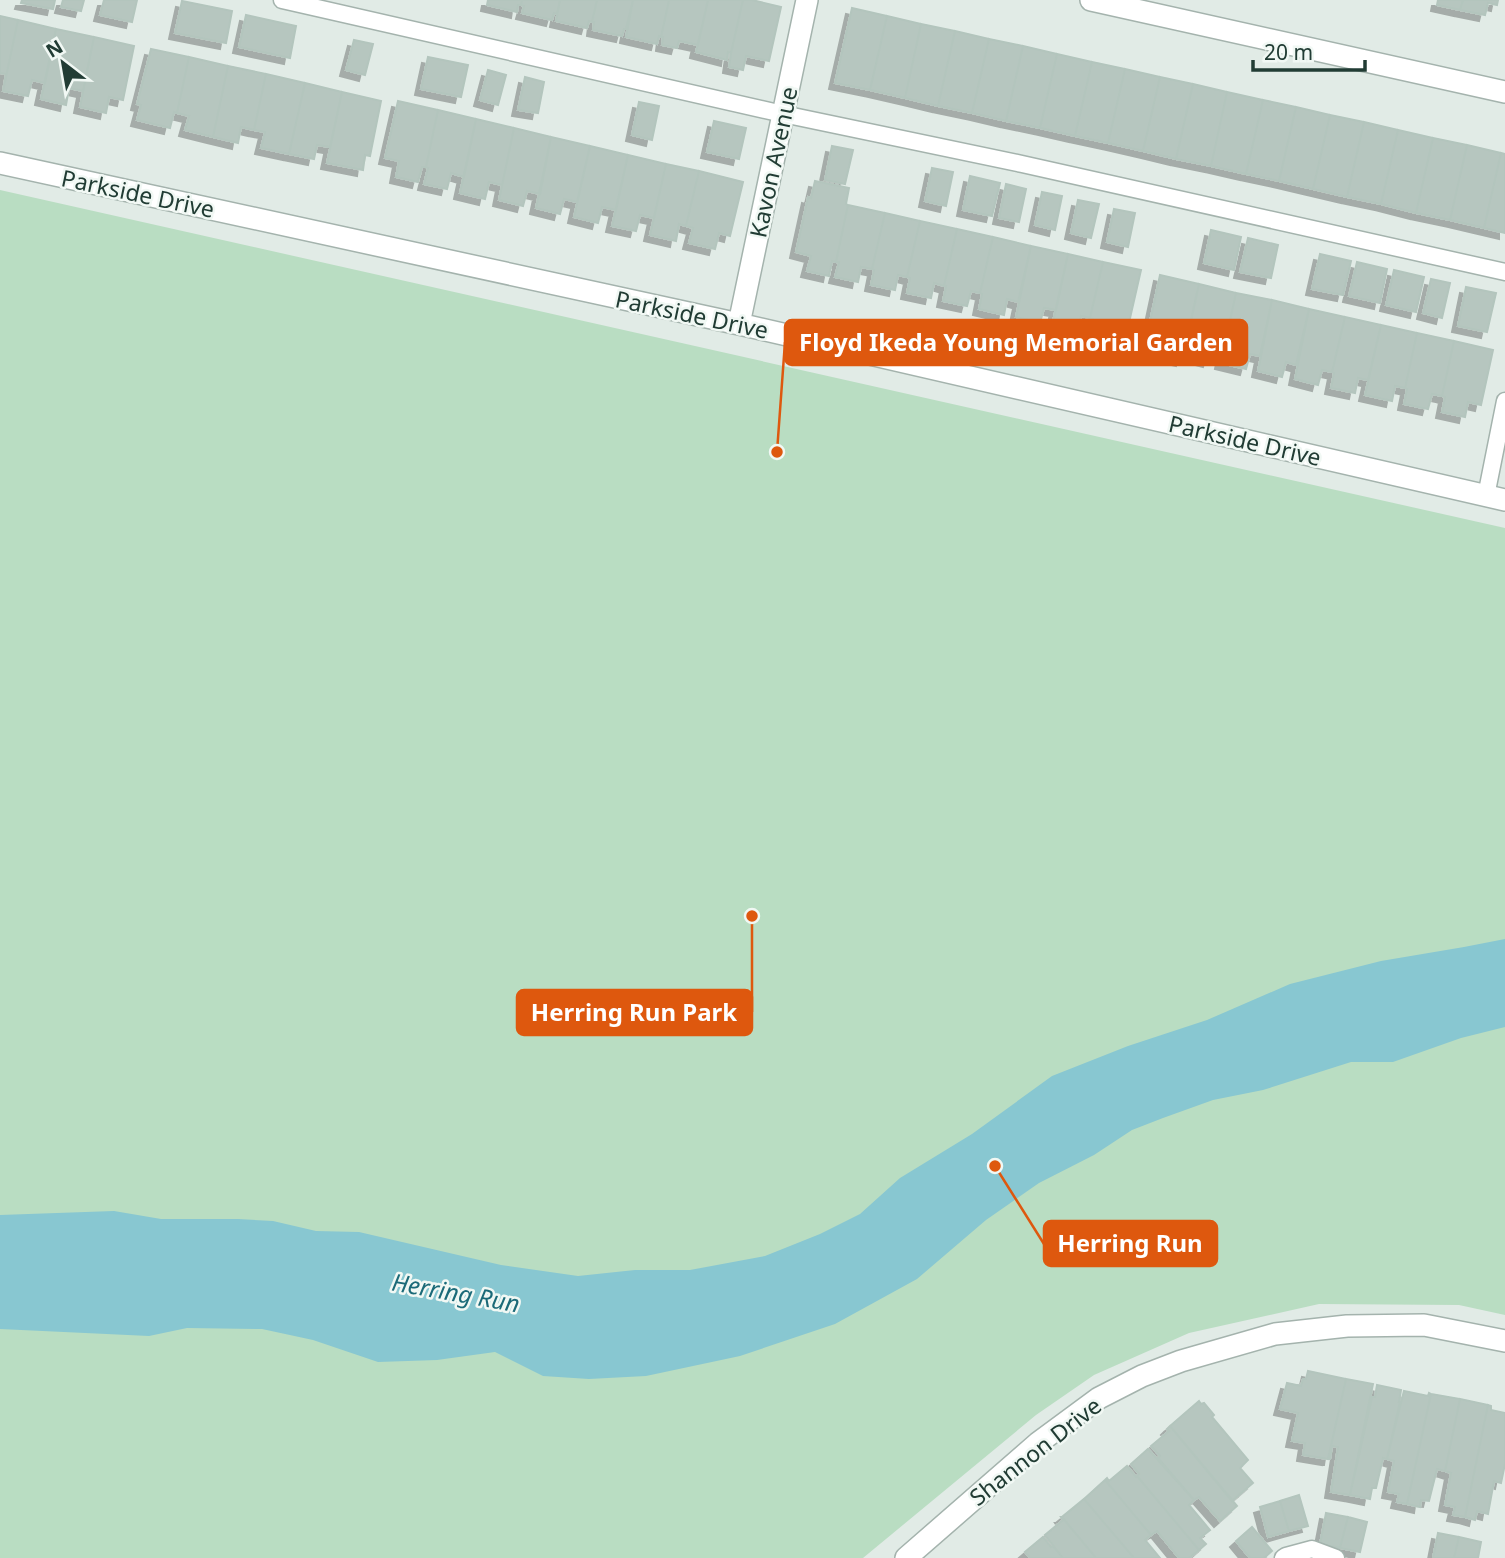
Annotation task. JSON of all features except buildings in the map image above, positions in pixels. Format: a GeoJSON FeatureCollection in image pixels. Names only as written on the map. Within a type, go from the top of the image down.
{"type":"FeatureCollection","features":[{"type":"Feature","properties":{"kind":"street","name":"Kavon Avenue"},"geometry":{"type":"LineString","coordinates":[[739,324],[807,0]]}},
{"type":"Feature","properties":{"kind":"street"},"geometry":{"type":"LineString","coordinates":[[1091,0],[1505,92]]}},
{"type":"Feature","properties":{"kind":"street","name":"Parkside Drive"},"geometry":{"type":"LineString","coordinates":[[0,163],[739,324],[1495,498]]}},
{"type":"Feature","properties":{"kind":"street","name":"Shannon Drive"},"geometry":{"type":"LineString","coordinates":[[906,1558],[1038,1443],[1099,1398],[1142,1376],[1181,1361],[1275,1334],[1347,1326],[1423,1325],[1505,1341]]}},
{"type":"Feature","properties":{"kind":"lane"},"geometry":{"type":"LineString","coordinates":[[282,0],[326,5],[783,114],[1022,164],[1505,272]]}},
{"type":"Feature","properties":{"kind":"lane"},"geometry":{"type":"LineString","coordinates":[[1495,498],[1505,401]]}},
{"type":"Feature","properties":{"kind":"lane"},"geometry":{"type":"LineString","coordinates":[[1283,1558],[1312,1549],[1336,1558]]}},
{"type":"Feature","properties":{"kind":"green space"},"geometry":{"type":"Polygon","coordinates":[[[0,190],[1505,528],[1505,1315],[1459,1305],[1319,1304],[1189,1333],[1094,1375],[1036,1415],[863,1558],[0,1558],[0,190]]]}},
{"type":"Feature","properties":{"kind":"water","name":"Herring Run"},"geometry":{"type":"Polygon","coordinates":[[[1505,939],[1505,1027],[1461,1038],[1393,1062],[1351,1062],[1263,1090],[1213,1100],[1132,1130],[1094,1155],[1039,1183],[986,1220],[917,1279],[835,1324],[740,1356],[646,1376],[589,1379],[543,1376],[495,1352],[437,1360],[378,1362],[313,1340],[262,1329],[187,1328],[149,1336],[0,1329],[0,1215],[114,1211],[161,1219],[273,1221],[316,1231],[359,1232],[501,1265],[578,1276],[635,1270],[690,1270],[765,1256],[820,1234],[860,1214],[900,1178],[972,1134],[1052,1076],[1128,1046],[1207,1020],[1290,984],[1381,961],[1505,939]]]}},
{"type":"Feature","properties":{"kind":"place","name":"Floyd Ikeda Young Memorial Garden"},"geometry":{"type":"Point","coordinates":[777,452]}},
{"type":"Feature","properties":{"kind":"place","name":"Herring Run Park"},"geometry":{"type":"Point","coordinates":[752,916]}},
{"type":"Feature","properties":{"kind":"place","name":"Herring Run"},"geometry":{"type":"Point","coordinates":[995,1166]}}]}
